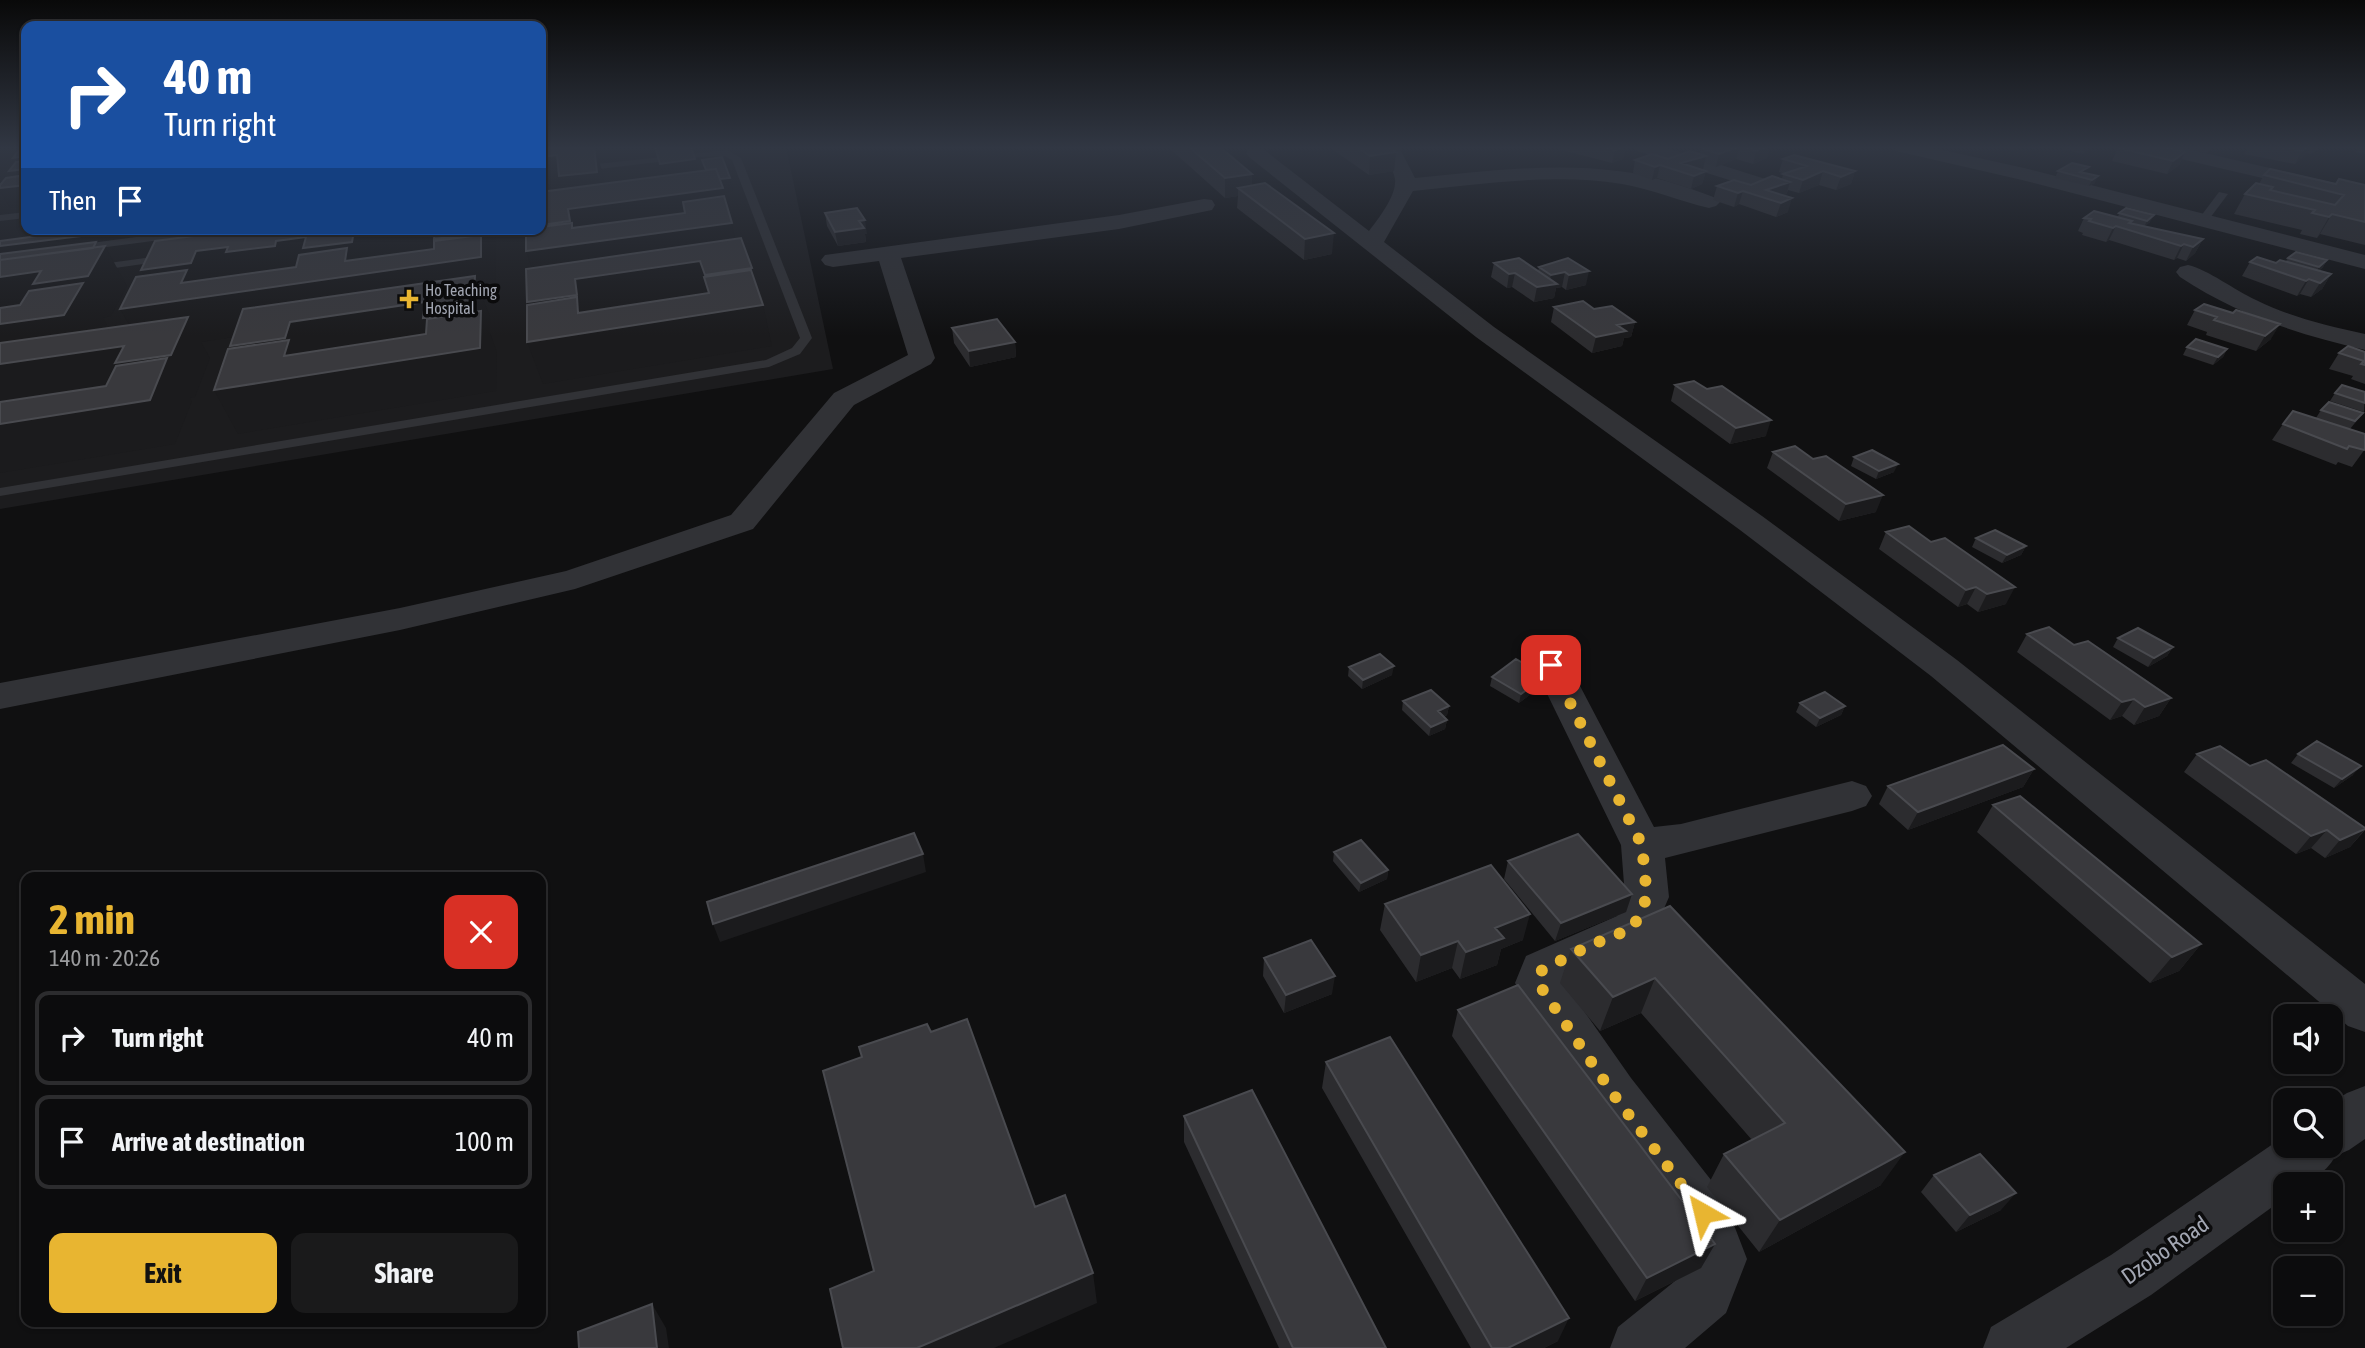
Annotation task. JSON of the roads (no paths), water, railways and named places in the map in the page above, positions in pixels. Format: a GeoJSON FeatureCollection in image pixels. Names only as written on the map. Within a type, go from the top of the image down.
{"type":"FeatureCollection","features":[{"type":"Feature","properties":{"kind":"street"},"geometry":{"type":"LineString","coordinates":[[833,260],[1119,222],[1179,210]]}},
{"type":"Feature","properties":{"kind":"street"},"geometry":{"type":"LineString","coordinates":[[1329,210],[1485,332],[1751,523],[1944,668],[2365,1012]]}},
{"type":"Feature","properties":{"kind":"street"},"geometry":{"type":"LineString","coordinates":[[1371,243],[1392,210]]}},
{"type":"Feature","properties":{"kind":"street"},"geometry":{"type":"LineString","coordinates":[[2164,210],[2365,262]]}},
{"type":"Feature","properties":{"kind":"street"},"geometry":{"type":"LineString","coordinates":[[0,696],[400,619],[575,579],[742,522],[844,399],[922,358],[888,252]]}},
{"type":"Feature","properties":{"kind":"street"},"geometry":{"type":"LineString","coordinates":[[2188,272],[2210,287],[2263,314],[2295,326],[2365,342]]}},
{"type":"Feature","properties":{"kind":"street"},"geometry":{"type":"LineString","coordinates":[[1551,665],[1642,845],[1647,897],[1633,928],[1591,945],[1542,970],[1538,983],[1613,1094],[1703,1213],[1719,1259],[1706,1293],[1639,1348]]}},
{"type":"Feature","properties":{"kind":"street"},"geometry":{"type":"LineString","coordinates":[[1642,845],[1681,840],[1853,796]]}},
{"type":"Feature","properties":{"kind":"street"},"geometry":{"type":"LineString","coordinates":[[2343,1125],[2365,1109]]}},
{"type":"Feature","properties":{"kind":"street","name":"Dzobo Road"},"geometry":{"type":"LineString","coordinates":[[2012,1348],[2131,1275],[2296,1158]]}},
{"type":"Feature","properties":{"kind":"lane"},"geometry":{"type":"LineString","coordinates":[[0,492],[769,363],[796,351],[806,338],[756,210]]}},
{"type":"Feature","properties":{"kind":"lane"},"geometry":{"type":"LineString","coordinates":[[2203,220],[2211,210]]}},
{"type":"Feature","properties":{"kind":"lane"},"geometry":{"type":"LineString","coordinates":[[0,218],[21,216]]}},
{"type":"Feature","properties":{"kind":"lane"},"geometry":{"type":"LineString","coordinates":[[38,236],[45,235]]}},
{"type":"Feature","properties":{"kind":"lane"},"geometry":{"type":"LineString","coordinates":[[64,250],[139,235]]}},
{"type":"Feature","properties":{"kind":"lane"},"geometry":{"type":"LineString","coordinates":[[123,264],[143,235]]}},
{"type":"Feature","properties":{"kind":"lane"},"geometry":{"type":"LineString","coordinates":[[82,269],[176,257]]}},
{"type":"Feature","properties":{"kind":"place","name":"Ho Teaching Hospital"},"geometry":{"type":"Point","coordinates":[409,299]}}]}
